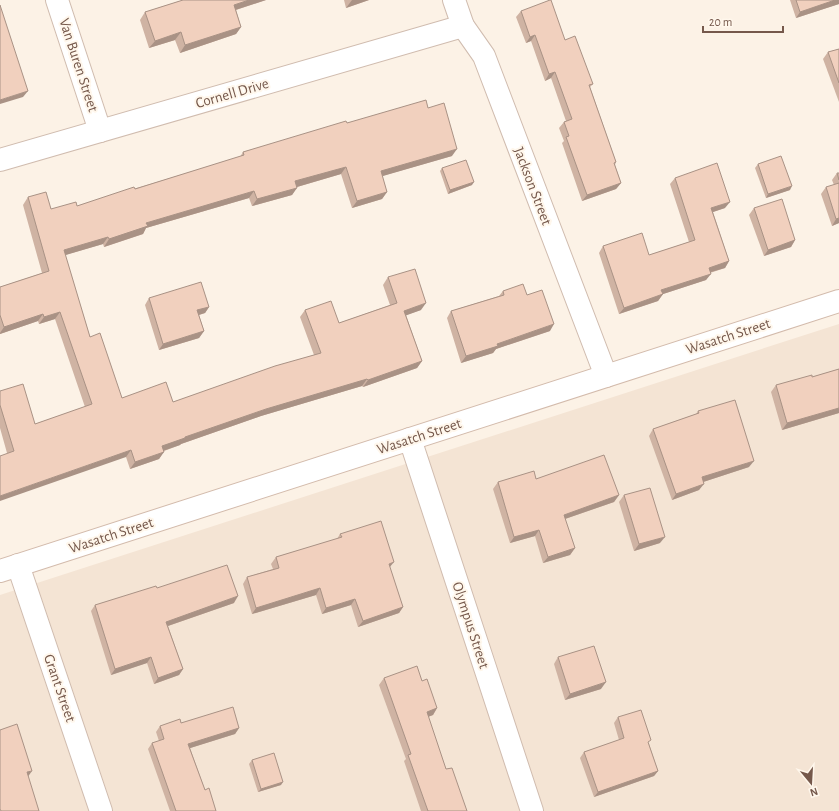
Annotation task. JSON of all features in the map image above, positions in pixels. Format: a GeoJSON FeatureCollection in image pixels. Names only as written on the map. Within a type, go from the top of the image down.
{"type":"FeatureCollection","features":[{"type":"Feature","properties":{"kind":"street","name":"Van Buren Street"},"geometry":{"type":"LineString","coordinates":[[57,0],[100,131]]}},
{"type":"Feature","properties":{"kind":"street","name":"Jackson Street"},"geometry":{"type":"LineString","coordinates":[[454,0],[464,26],[484,56],[606,376]]}},
{"type":"Feature","properties":{"kind":"street","name":"Cornell Drive"},"geometry":{"type":"LineString","coordinates":[[0,160],[464,26]]}},
{"type":"Feature","properties":{"kind":"street","name":"Wasatch Street"},"geometry":{"type":"LineString","coordinates":[[9,568],[839,301]]}},
{"type":"Feature","properties":{"kind":"street","name":"Olympus Street"},"geometry":{"type":"LineString","coordinates":[[410,439],[532,811]]}},
{"type":"Feature","properties":{"kind":"street","name":"Grant Street"},"geometry":{"type":"LineString","coordinates":[[9,568],[101,811]]}},
{"type":"Feature","properties":{"kind":"shaded area"},"geometry":{"type":"Polygon","coordinates":[[[839,324],[839,811],[0,811],[0,595],[839,324]]]}},
{"type":"Feature","properties":{"kind":"building"},"geometry":{"type":"Polygon","coordinates":[[[183,0],[249,0],[234,5],[241,27],[185,45],[181,32],[155,41],[145,12],[183,0]]]}},
{"type":"Feature","properties":{"kind":"building"},"geometry":{"type":"Polygon","coordinates":[[[550,0],[565,40],[575,36],[593,84],[589,85],[616,162],[614,163],[621,183],[587,195],[566,137],[569,136],[564,122],[572,119],[555,72],[549,74],[535,35],[530,37],[521,11],[550,0]]]}},
{"type":"Feature","properties":{"kind":"building"},"geometry":{"type":"Polygon","coordinates":[[[796,0],[835,0],[800,12],[796,0]]]}},
{"type":"Feature","properties":{"kind":"building"},"geometry":{"type":"Polygon","coordinates":[[[0,5],[28,91],[0,100],[0,5]]]}},
{"type":"Feature","properties":{"kind":"building"},"geometry":{"type":"Polygon","coordinates":[[[839,49],[839,83],[828,52],[839,49]]]}},
{"type":"Feature","properties":{"kind":"building"},"geometry":{"type":"Polygon","coordinates":[[[426,100],[428,108],[444,103],[457,149],[381,171],[387,192],[357,201],[346,167],[295,181],[297,188],[257,199],[254,191],[146,223],[148,226],[109,239],[108,237],[64,250],[90,337],[100,333],[122,398],[166,382],[173,402],[275,366],[321,353],[305,310],[331,301],[339,323],[397,303],[388,277],[415,269],[426,303],[404,311],[422,361],[368,380],[367,379],[266,409],[185,437],[162,446],[164,452],[135,462],[131,450],[0,496],[0,456],[14,451],[0,405],[0,391],[23,384],[35,424],[92,404],[60,312],[44,317],[43,314],[4,327],[0,315],[0,287],[49,271],[28,197],[46,192],[51,209],[76,202],[77,206],[134,187],[135,189],[244,155],[243,152],[346,121],[347,123],[426,100]]]}},
{"type":"Feature","properties":{"kind":"building"},"geometry":{"type":"Polygon","coordinates":[[[781,156],[792,186],[768,194],[758,164],[781,156]]]}},
{"type":"Feature","properties":{"kind":"building"},"geometry":{"type":"Polygon","coordinates":[[[466,160],[474,182],[450,190],[442,168],[466,160]]]}},
{"type":"Feature","properties":{"kind":"building"},"geometry":{"type":"Polygon","coordinates":[[[717,163],[730,202],[711,208],[729,261],[709,268],[711,274],[661,290],[663,294],[624,308],[603,246],[642,233],[649,255],[695,240],[675,178],[717,163]]]}},
{"type":"Feature","properties":{"kind":"building"},"geometry":{"type":"Polygon","coordinates":[[[839,183],[839,218],[836,219],[826,187],[839,183]]]}},
{"type":"Feature","properties":{"kind":"building"},"geometry":{"type":"Polygon","coordinates":[[[782,199],[795,240],[768,250],[754,208],[782,199]]]}},
{"type":"Feature","properties":{"kind":"building"},"geometry":{"type":"Polygon","coordinates":[[[201,282],[209,307],[197,310],[204,331],[163,344],[149,298],[201,282]]]}},
{"type":"Feature","properties":{"kind":"building"},"geometry":{"type":"Polygon","coordinates":[[[523,284],[527,295],[542,290],[554,324],[497,344],[498,346],[466,356],[451,311],[504,295],[503,291],[523,284]]]}},
{"type":"Feature","properties":{"kind":"building"},"geometry":{"type":"Polygon","coordinates":[[[839,369],[839,408],[787,423],[776,385],[839,369]]]}},
{"type":"Feature","properties":{"kind":"building"},"geometry":{"type":"Polygon","coordinates":[[[735,400],[754,461],[702,477],[704,484],[676,494],[653,429],[699,413],[698,411],[735,400]]]}},
{"type":"Feature","properties":{"kind":"building"},"geometry":{"type":"Polygon","coordinates":[[[604,455],[619,495],[564,515],[575,548],[548,557],[539,530],[514,537],[498,482],[534,471],[536,479],[604,455]]]}},
{"type":"Feature","properties":{"kind":"building"},"geometry":{"type":"Polygon","coordinates":[[[650,488],[665,537],[639,544],[624,495],[650,488]]]}},
{"type":"Feature","properties":{"kind":"building"},"geometry":{"type":"Polygon","coordinates":[[[381,521],[394,562],[389,564],[403,607],[363,621],[355,599],[326,608],[320,588],[256,608],[247,577],[279,568],[276,557],[342,537],[340,534],[381,521]]]}},
{"type":"Feature","properties":{"kind":"building"},"geometry":{"type":"Polygon","coordinates":[[[227,565],[238,596],[166,622],[183,669],[158,678],[151,657],[115,669],[95,605],[156,586],[157,588],[227,565]]]}},
{"type":"Feature","properties":{"kind":"building"},"geometry":{"type":"Polygon","coordinates":[[[594,646],[606,682],[570,694],[558,657],[594,646]]]}},
{"type":"Feature","properties":{"kind":"building"},"geometry":{"type":"Polygon","coordinates":[[[417,666],[422,681],[427,679],[437,708],[427,712],[446,769],[452,768],[467,811],[428,811],[408,755],[411,754],[384,678],[417,666]]]}},
{"type":"Feature","properties":{"kind":"building"},"geometry":{"type":"Polygon","coordinates":[[[233,707],[239,728],[188,744],[205,790],[209,788],[216,811],[176,811],[152,743],[164,739],[160,726],[180,719],[181,723],[233,707]]]}},
{"type":"Feature","properties":{"kind":"building"},"geometry":{"type":"Polygon","coordinates":[[[641,710],[651,740],[648,742],[658,771],[598,792],[584,752],[624,738],[618,717],[641,710]]]}},
{"type":"Feature","properties":{"kind":"building"},"geometry":{"type":"Polygon","coordinates":[[[17,724],[32,771],[27,772],[39,811],[1,811],[0,809],[0,730],[17,724]]]}},
{"type":"Feature","properties":{"kind":"building"},"geometry":{"type":"Polygon","coordinates":[[[274,753],[283,782],[261,789],[252,760],[274,753]]]}}]}
